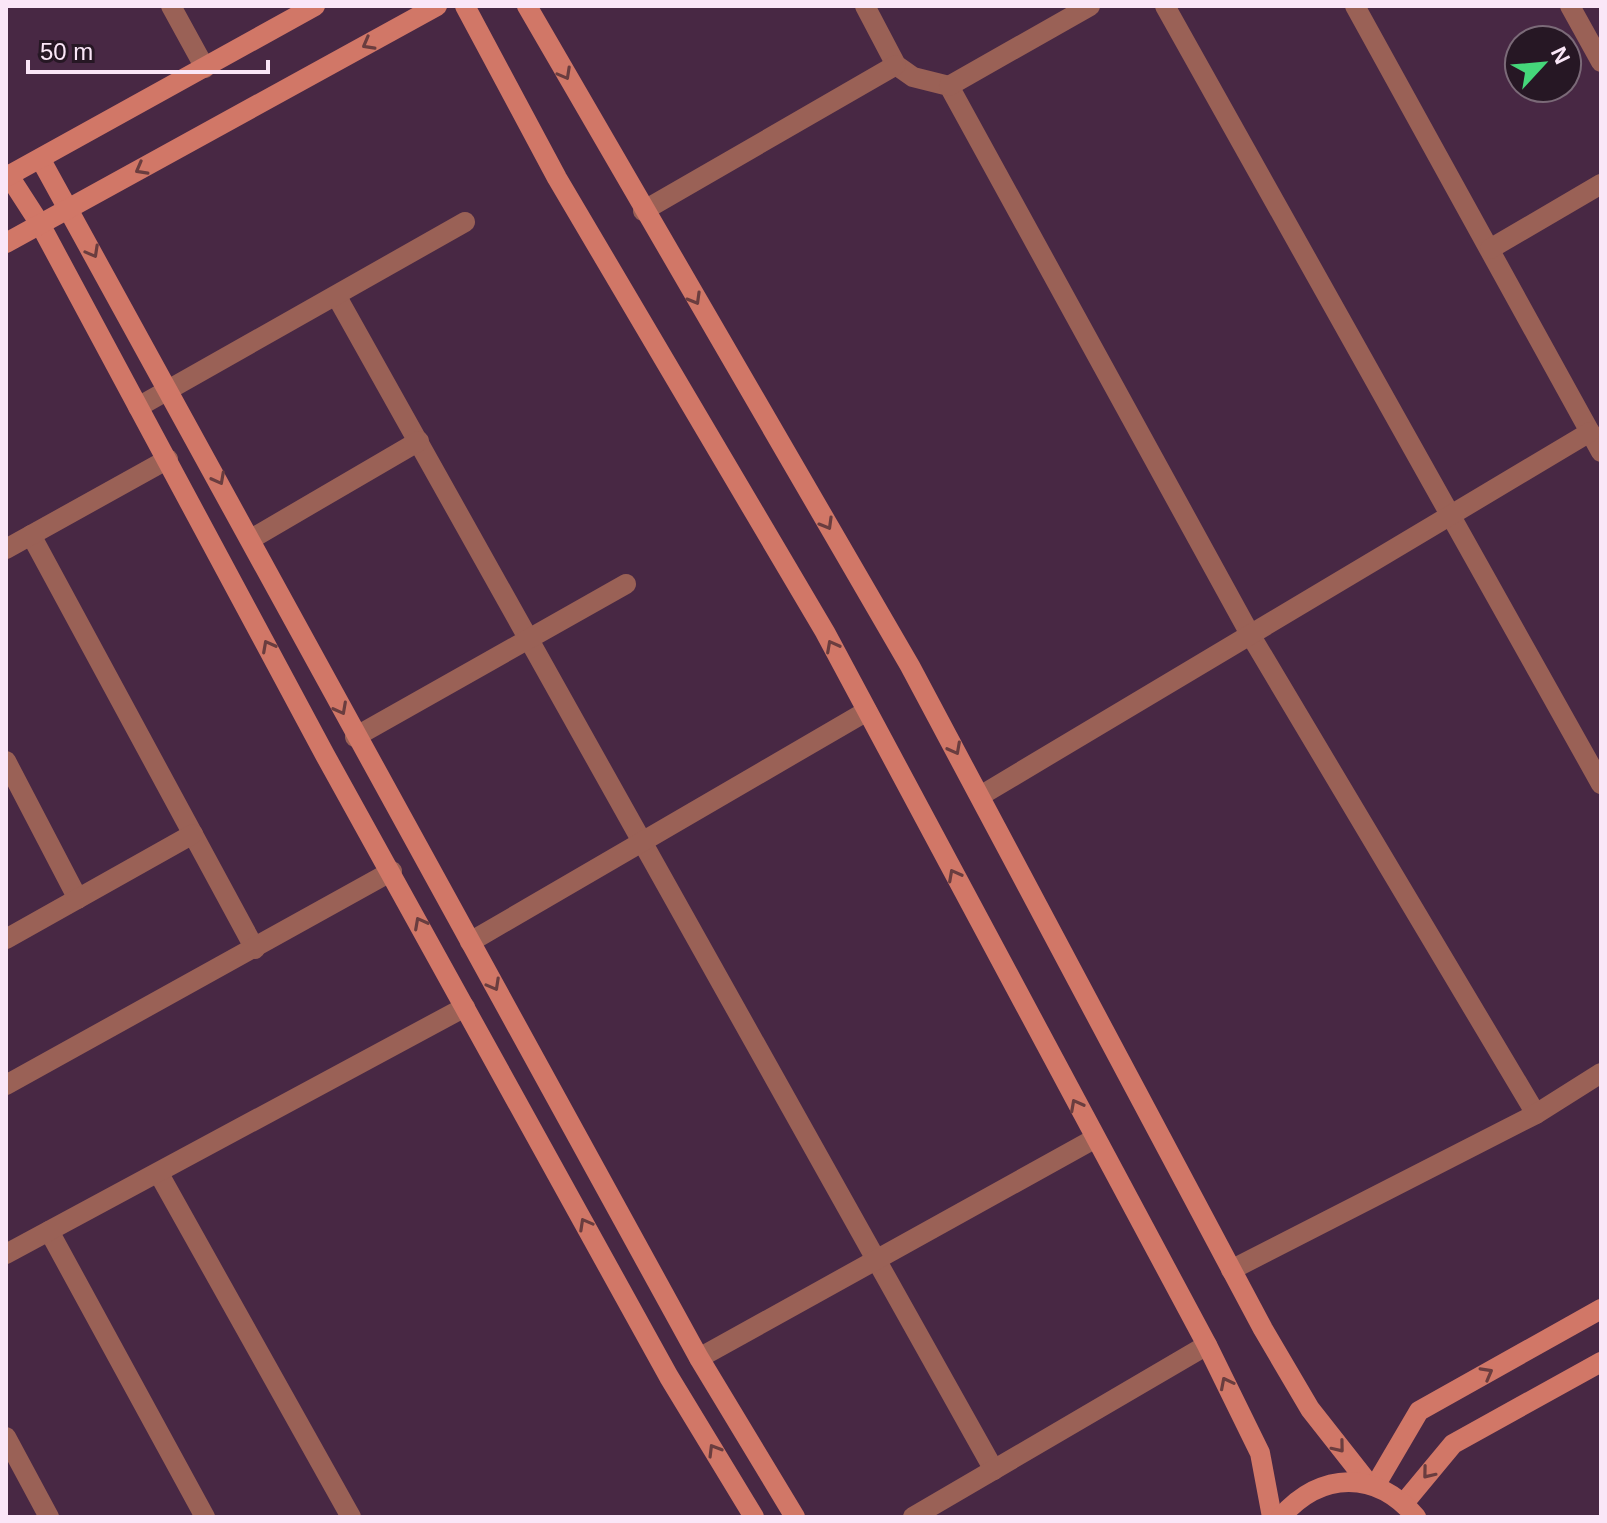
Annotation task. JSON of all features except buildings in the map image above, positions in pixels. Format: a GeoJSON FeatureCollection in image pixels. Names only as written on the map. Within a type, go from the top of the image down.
{"type":"FeatureCollection","features":[{"type":"Feature","properties":{"kind":"street"},"geometry":{"type":"LineString","coordinates":[[171,6],[205,68]]}},
{"type":"Feature","properties":{"kind":"street"},"geometry":{"type":"LineString","coordinates":[[315,6],[7,177],[40,224],[325,755],[392,871],[669,1377],[754,1517]]}},
{"type":"Feature","properties":{"kind":"street"},"geometry":{"type":"LineString","coordinates":[[6,243],[437,6]]}},
{"type":"Feature","properties":{"kind":"street"},"geometry":{"type":"LineString","coordinates":[[465,6],[557,178],[817,619],[1207,1345],[1260,1453],[1272,1517]]}},
{"type":"Feature","properties":{"kind":"street"},"geometry":{"type":"LineString","coordinates":[[527,6],[643,211],[910,666],[1231,1270],[1310,1409],[1372,1485],[1410,1510],[1453,1444],[1601,1362]]}},
{"type":"Feature","properties":{"kind":"street"},"geometry":{"type":"LineString","coordinates":[[865,6],[896,65],[913,77],[949,86],[1090,6]]}},
{"type":"Feature","properties":{"kind":"street"},"geometry":{"type":"LineString","coordinates":[[1165,6],[1601,784]]}},
{"type":"Feature","properties":{"kind":"street"},"geometry":{"type":"LineString","coordinates":[[1355,6],[1601,452]]}},
{"type":"Feature","properties":{"kind":"street"},"geometry":{"type":"LineString","coordinates":[[1570,6],[1601,62]]}},
{"type":"Feature","properties":{"kind":"street"},"geometry":{"type":"LineString","coordinates":[[643,211],[896,65]]}},
{"type":"Feature","properties":{"kind":"street"},"geometry":{"type":"LineString","coordinates":[[949,86],[1251,636],[1536,1114]]}},
{"type":"Feature","properties":{"kind":"street"},"geometry":{"type":"LineString","coordinates":[[41,160],[251,539],[355,737],[699,1358],[795,1517]]}},
{"type":"Feature","properties":{"kind":"street"},"geometry":{"type":"LineString","coordinates":[[1490,249],[1601,184]]}},
{"type":"Feature","properties":{"kind":"street"},"geometry":{"type":"LineString","coordinates":[[138,407],[465,222]]}},
{"type":"Feature","properties":{"kind":"street"},"geometry":{"type":"LineString","coordinates":[[337,297],[994,1470]]}},
{"type":"Feature","properties":{"kind":"street"},"geometry":{"type":"LineString","coordinates":[[980,796],[1590,432]]}},
{"type":"Feature","properties":{"kind":"street"},"geometry":{"type":"LineString","coordinates":[[251,539],[419,441]]}},
{"type":"Feature","properties":{"kind":"street"},"geometry":{"type":"LineString","coordinates":[[6,549],[168,459]]}},
{"type":"Feature","properties":{"kind":"street"},"geometry":{"type":"LineString","coordinates":[[31,535],[255,949]]}},
{"type":"Feature","properties":{"kind":"street"},"geometry":{"type":"LineString","coordinates":[[355,737],[626,584]]}},
{"type":"Feature","properties":{"kind":"street"},"geometry":{"type":"LineString","coordinates":[[470,942],[867,711]]}},
{"type":"Feature","properties":{"kind":"street"},"geometry":{"type":"LineString","coordinates":[[6,761],[78,899]]}},
{"type":"Feature","properties":{"kind":"street"},"geometry":{"type":"LineString","coordinates":[[6,939],[193,834]]}},
{"type":"Feature","properties":{"kind":"street"},"geometry":{"type":"LineString","coordinates":[[6,1085],[392,871]]}},
{"type":"Feature","properties":{"kind":"street"},"geometry":{"type":"LineString","coordinates":[[6,1254],[465,1007]]}},
{"type":"Feature","properties":{"kind":"street"},"geometry":{"type":"LineString","coordinates":[[1231,1270],[1536,1114],[1601,1073]]}},
{"type":"Feature","properties":{"kind":"street"},"geometry":{"type":"LineString","coordinates":[[699,1358],[1094,1139]]}},
{"type":"Feature","properties":{"kind":"street"},"geometry":{"type":"LineString","coordinates":[[159,1174],[351,1517]]}},
{"type":"Feature","properties":{"kind":"street"},"geometry":{"type":"LineString","coordinates":[[49,1231],[205,1517]]}},
{"type":"Feature","properties":{"kind":"street"},"geometry":{"type":"LineString","coordinates":[[1372,1485],[1419,1411],[1601,1309]]}},
{"type":"Feature","properties":{"kind":"street"},"geometry":{"type":"LineString","coordinates":[[913,1517],[1207,1345]]}},
{"type":"Feature","properties":{"kind":"street"},"geometry":{"type":"LineString","coordinates":[[8,1444],[49,1517]]}},
{"type":"Feature","properties":{"kind":"street"},"geometry":{"type":"LineString","coordinates":[[1281,1517],[1298,1497],[1332,1483],[1372,1485]]}}]}
